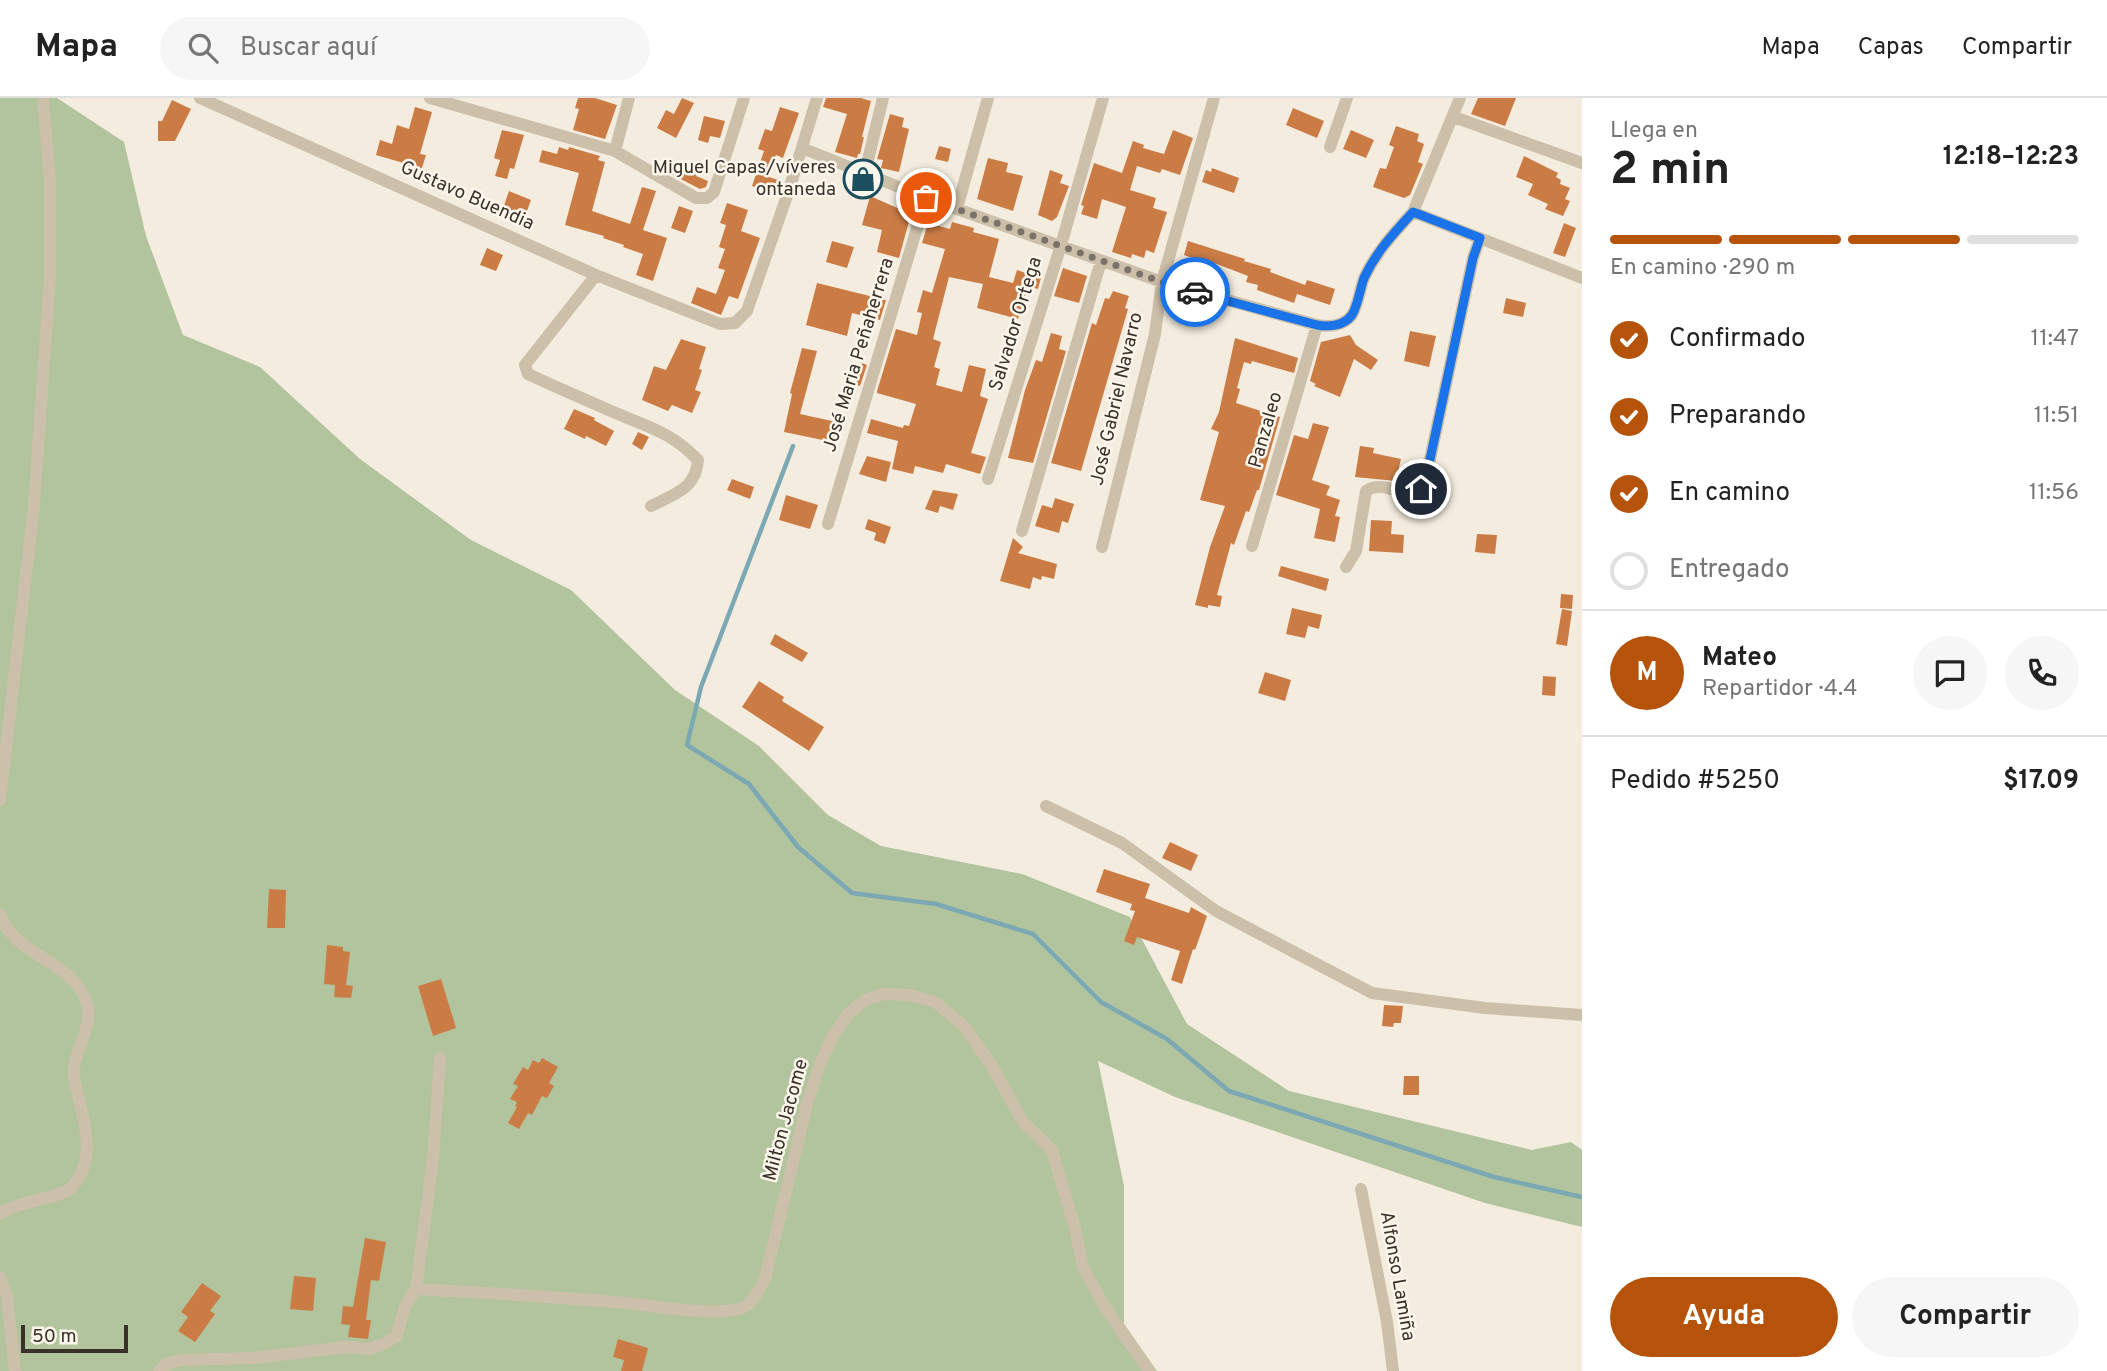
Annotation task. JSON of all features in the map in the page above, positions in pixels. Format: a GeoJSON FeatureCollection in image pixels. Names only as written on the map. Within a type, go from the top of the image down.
{"type":"FeatureCollection","features":[{"type":"Feature","properties":{"kind":"street"},"geometry":{"type":"LineString","coordinates":[[0,800],[34,505],[50,277],[50,180],[43,98]]}},
{"type":"Feature","properties":{"kind":"street","name":"Gustavo Buendia"},"geometry":{"type":"LineString","coordinates":[[200,98],[596,275],[720,324],[735,323],[747,311],[802,148]]}},
{"type":"Feature","properties":{"kind":"street"},"geometry":{"type":"LineString","coordinates":[[430,98],[615,151],[696,198],[707,198],[713,192],[744,98]]}},
{"type":"Feature","properties":{"kind":"street"},"geometry":{"type":"LineString","coordinates":[[615,151],[629,98]]}},
{"type":"Feature","properties":{"kind":"street"},"geometry":{"type":"LineString","coordinates":[[817,98],[802,148],[926,198],[1162,282],[1317,325],[1335,325],[1344,322],[1352,314],[1375,256],[1413,212],[1460,98]]}},
{"type":"Feature","properties":{"kind":"street"},"geometry":{"type":"LineString","coordinates":[[865,172],[883,98]]}},
{"type":"Feature","properties":{"kind":"street"},"geometry":{"type":"LineString","coordinates":[[957,208],[988,98]]}},
{"type":"Feature","properties":{"kind":"street","name":"Salvador Ortega"},"geometry":{"type":"LineString","coordinates":[[988,479],[1103,98]]}},
{"type":"Feature","properties":{"kind":"street","name":"José Gabriel Navarro"},"geometry":{"type":"LineString","coordinates":[[1102,547],[1155,334],[1162,282],[1214,98]]}},
{"type":"Feature","properties":{"kind":"street"},"geometry":{"type":"LineString","coordinates":[[1330,146],[1347,98]]}},
{"type":"Feature","properties":{"kind":"street"},"geometry":{"type":"LineString","coordinates":[[1454,117],[1582,163]]}},
{"type":"Feature","properties":{"kind":"street","name":"José Maria Peñaherrera"},"geometry":{"type":"LineString","coordinates":[[828,524],[926,198]]}},
{"type":"Feature","properties":{"kind":"street"},"geometry":{"type":"LineString","coordinates":[[1413,212],[1582,278]]}},
{"type":"Feature","properties":{"kind":"street"},"geometry":{"type":"LineString","coordinates":[[1346,567],[1356,551],[1366,491],[1380,486],[1413,496],[1421,489],[1426,478],[1473,258],[1480,238]]}},
{"type":"Feature","properties":{"kind":"street"},"geometry":{"type":"LineString","coordinates":[[1022,531],[1101,261]]}},
{"type":"Feature","properties":{"kind":"street"},"geometry":{"type":"LineString","coordinates":[[596,275],[525,365],[528,374],[557,388],[660,430],[698,460],[697,471],[691,484],[652,506]]}},
{"type":"Feature","properties":{"kind":"street","name":"Panzaleo"},"geometry":{"type":"LineString","coordinates":[[1252,546],[1317,325]]}},
{"type":"Feature","properties":{"kind":"street"},"geometry":{"type":"LineString","coordinates":[[1046,806],[1122,843],[1216,911],[1372,993],[1485,1008],[1582,1015]]}},
{"type":"Feature","properties":{"kind":"street"},"geometry":{"type":"LineString","coordinates":[[0,914],[2,922],[20,943],[75,982],[86,997],[89,1015],[73,1071],[86,1129],[88,1152],[83,1172],[71,1190],[9,1207],[0,1214]]}},
{"type":"Feature","properties":{"kind":"street","name":"Milton Jacome"},"geometry":{"type":"LineString","coordinates":[[416,1289],[615,1302],[688,1310],[744,1307],[754,1299],[765,1279],[807,1104],[820,1064],[833,1036],[849,1013],[865,1000],[883,994],[910,995],[935,1002],[964,1026],[992,1066],[1023,1122],[1052,1150],[1075,1228],[1083,1267],[1103,1304],[1149,1371]]}},
{"type":"Feature","properties":{"kind":"street"},"geometry":{"type":"LineString","coordinates":[[159,1371],[166,1364],[181,1360],[221,1360],[346,1347],[370,1349],[397,1336],[405,1306],[416,1289],[436,1134],[440,1058]]}},
{"type":"Feature","properties":{"kind":"street","name":"Alfonso Lamiña"},"geometry":{"type":"LineString","coordinates":[[1362,1189],[1387,1322],[1393,1371]]}},
{"type":"Feature","properties":{"kind":"street"},"geometry":{"type":"LineString","coordinates":[[0,1277],[7,1296],[15,1371]]}},
{"type":"Feature","properties":{"kind":"green space"},"geometry":{"type":"Polygon","coordinates":[[[0,98],[57,98],[124,142],[146,236],[183,335],[260,367],[360,459],[471,540],[571,590],[675,690],[759,746],[828,815],[881,846],[1022,874],[1130,917],[1187,1024],[1289,1091],[1532,1150],[1571,1142],[1582,1150],[1582,1227],[1485,1203],[1175,1097],[1098,1061],[1124,1186],[1124,1324],[1157,1371],[0,1371],[0,98]]]}},
{"type":"Feature","properties":{"kind":"building"},"geometry":{"type":"Polygon","coordinates":[[[578,98],[595,98],[617,105],[605,139],[573,130],[579,109],[575,108],[578,98]]]}},
{"type":"Feature","properties":{"kind":"building"},"geometry":{"type":"Polygon","coordinates":[[[682,98],[694,103],[676,138],[657,128],[666,110],[674,114],[682,98]]]}},
{"type":"Feature","properties":{"kind":"building"},"geometry":{"type":"Polygon","coordinates":[[[826,98],[861,98],[871,101],[857,158],[835,152],[847,114],[823,107],[826,98]]]}},
{"type":"Feature","properties":{"kind":"building"},"geometry":{"type":"Polygon","coordinates":[[[1478,98],[1516,98],[1505,126],[1471,114],[1478,98]]]}},
{"type":"Feature","properties":{"kind":"building"},"geometry":{"type":"Polygon","coordinates":[[[172,100],[191,109],[175,141],[158,141],[158,121],[162,121],[172,100]]]}},
{"type":"Feature","properties":{"kind":"building"},"geometry":{"type":"Polygon","coordinates":[[[415,107],[432,112],[420,154],[426,155],[419,177],[404,173],[407,164],[376,155],[380,140],[392,144],[397,125],[409,129],[415,107]]]}},
{"type":"Feature","properties":{"kind":"building"},"geometry":{"type":"Polygon","coordinates":[[[780,107],[799,113],[783,158],[776,155],[769,177],[781,181],[776,195],[752,186],[764,151],[758,149],[765,129],[772,131],[780,107]]]}},
{"type":"Feature","properties":{"kind":"building"},"geometry":{"type":"Polygon","coordinates":[[[1293,108],[1324,121],[1317,138],[1286,125],[1293,108]]]}},
{"type":"Feature","properties":{"kind":"building"},"geometry":{"type":"Polygon","coordinates":[[[890,114],[904,118],[902,127],[909,129],[899,172],[881,168],[883,160],[877,159],[890,114]]]}},
{"type":"Feature","properties":{"kind":"building"},"geometry":{"type":"Polygon","coordinates":[[[704,116],[725,121],[720,138],[710,136],[708,143],[698,140],[704,116]]]}},
{"type":"Feature","properties":{"kind":"building"},"geometry":{"type":"Polygon","coordinates":[[[1396,126],[1419,134],[1417,141],[1424,144],[1418,162],[1423,164],[1410,195],[1404,198],[1373,187],[1380,168],[1386,169],[1394,147],[1389,145],[1396,126]]]}},
{"type":"Feature","properties":{"kind":"building"},"geometry":{"type":"Polygon","coordinates":[[[502,130],[524,135],[514,169],[510,168],[507,179],[495,176],[500,160],[494,158],[502,130]]]}},
{"type":"Feature","properties":{"kind":"building"},"geometry":{"type":"Polygon","coordinates":[[[1173,130],[1193,138],[1180,175],[1162,169],[1160,173],[1137,166],[1130,190],[1156,198],[1153,208],[1167,212],[1154,253],[1146,250],[1144,258],[1132,254],[1131,258],[1112,252],[1126,207],[1102,199],[1097,219],[1081,214],[1084,206],[1081,205],[1094,163],[1122,173],[1133,141],[1144,145],[1143,148],[1164,154],[1173,130]]]}},
{"type":"Feature","properties":{"kind":"building"},"geometry":{"type":"Polygon","coordinates":[[[1351,130],[1374,140],[1366,158],[1343,149],[1351,130]]]}},
{"type":"Feature","properties":{"kind":"building"},"geometry":{"type":"Polygon","coordinates":[[[939,146],[951,149],[948,162],[935,159],[939,146]]]}},
{"type":"Feature","properties":{"kind":"building"},"geometry":{"type":"Polygon","coordinates":[[[559,147],[568,150],[569,147],[600,156],[598,160],[605,162],[592,211],[630,224],[642,187],[656,191],[643,230],[667,238],[653,281],[636,275],[643,254],[603,238],[604,236],[565,225],[579,173],[539,162],[542,150],[557,154],[559,147]]]}},
{"type":"Feature","properties":{"kind":"building"},"geometry":{"type":"Polygon","coordinates":[[[1524,156],[1558,173],[1556,177],[1561,180],[1560,184],[1570,188],[1565,199],[1570,201],[1563,216],[1545,209],[1548,204],[1528,195],[1533,184],[1516,177],[1524,156]]]}},
{"type":"Feature","properties":{"kind":"building"},"geometry":{"type":"Polygon","coordinates":[[[988,158],[1008,163],[1006,172],[1023,176],[1013,211],[977,199],[988,158]]]}},
{"type":"Feature","properties":{"kind":"building"},"geometry":{"type":"Polygon","coordinates":[[[679,162],[698,170],[696,176],[708,181],[706,187],[700,189],[673,175],[679,162]]]}},
{"type":"Feature","properties":{"kind":"building"},"geometry":{"type":"Polygon","coordinates":[[[1212,168],[1239,178],[1234,193],[1202,182],[1206,170],[1211,172],[1212,168]]]}},
{"type":"Feature","properties":{"kind":"building"},"geometry":{"type":"Polygon","coordinates":[[[1050,170],[1063,175],[1060,183],[1069,186],[1057,217],[1052,221],[1038,215],[1050,170]]]}},
{"type":"Feature","properties":{"kind":"building"},"geometry":{"type":"Polygon","coordinates":[[[509,191],[531,200],[522,225],[500,217],[509,191]]]}},
{"type":"Feature","properties":{"kind":"building"},"geometry":{"type":"Polygon","coordinates":[[[870,196],[911,214],[899,258],[877,252],[882,230],[862,225],[870,196]]]}},
{"type":"Feature","properties":{"kind":"building"},"geometry":{"type":"Polygon","coordinates":[[[727,203],[748,210],[741,231],[760,238],[738,299],[729,296],[721,315],[691,303],[697,287],[716,294],[725,270],[718,268],[725,249],[719,247],[726,225],[720,223],[727,203]]]}},
{"type":"Feature","properties":{"kind":"building"},"geometry":{"type":"Polygon","coordinates":[[[679,206],[693,211],[685,233],[671,228],[679,206]]]}},
{"type":"Feature","properties":{"kind":"building"},"geometry":{"type":"Polygon","coordinates":[[[952,222],[974,228],[973,232],[999,239],[989,277],[1013,283],[1017,270],[1041,278],[1038,289],[1028,286],[1018,319],[977,308],[983,284],[949,277],[933,339],[941,342],[934,367],[940,369],[936,385],[962,392],[969,365],[986,369],[980,396],[988,399],[971,453],[986,457],[980,474],[946,464],[943,473],[915,466],[913,474],[892,469],[898,441],[867,433],[871,419],[903,428],[904,425],[909,426],[916,404],[877,391],[896,329],[917,335],[922,313],[917,312],[923,290],[932,293],[945,249],[922,243],[928,223],[950,229],[952,222]]]}},
{"type":"Feature","properties":{"kind":"building"},"geometry":{"type":"Polygon","coordinates":[[[1564,223],[1576,228],[1565,257],[1553,253],[1564,223]]]}},
{"type":"Feature","properties":{"kind":"building"},"geometry":{"type":"Polygon","coordinates":[[[832,241],[854,247],[847,268],[826,262],[832,241]]]}},
{"type":"Feature","properties":{"kind":"building"},"geometry":{"type":"Polygon","coordinates":[[[1188,241],[1245,259],[1244,261],[1271,269],[1270,272],[1305,285],[1307,280],[1335,289],[1330,305],[1297,294],[1294,303],[1257,290],[1258,285],[1246,282],[1248,276],[1204,259],[1203,262],[1184,255],[1188,241]]]}},
{"type":"Feature","properties":{"kind":"building"},"geometry":{"type":"Polygon","coordinates":[[[487,248],[503,255],[496,271],[480,265],[487,248]]]}},
{"type":"Feature","properties":{"kind":"building"},"geometry":{"type":"Polygon","coordinates":[[[1063,268],[1087,276],[1079,303],[1054,296],[1063,268]]]}},
{"type":"Feature","properties":{"kind":"building"},"geometry":{"type":"Polygon","coordinates":[[[817,283],[886,300],[880,320],[852,313],[847,336],[806,325],[817,283]]]}},
{"type":"Feature","properties":{"kind":"building"},"geometry":{"type":"Polygon","coordinates":[[[1113,291],[1129,296],[1125,308],[1128,309],[1081,471],[1051,463],[1092,323],[1096,325],[1105,298],[1109,299],[1113,291]]]}},
{"type":"Feature","properties":{"kind":"building"},"geometry":{"type":"Polygon","coordinates":[[[1506,298],[1526,303],[1523,317],[1503,313],[1506,298]]]}},
{"type":"Feature","properties":{"kind":"building"},"geometry":{"type":"Polygon","coordinates":[[[1410,331],[1436,336],[1429,367],[1404,361],[1410,331]]]}},
{"type":"Feature","properties":{"kind":"building"},"geometry":{"type":"Polygon","coordinates":[[[1051,333],[1062,336],[1059,349],[1066,351],[1033,463],[1008,458],[1025,390],[1036,360],[1042,362],[1051,333]]]}},
{"type":"Feature","properties":{"kind":"building"},"geometry":{"type":"Polygon","coordinates":[[[1350,335],[1356,345],[1378,360],[1371,370],[1354,359],[1340,397],[1314,386],[1316,384],[1310,381],[1321,342],[1350,335]]]}},
{"type":"Feature","properties":{"kind":"building"},"geometry":{"type":"Polygon","coordinates":[[[1235,338],[1298,358],[1294,373],[1252,361],[1251,364],[1244,362],[1236,403],[1280,417],[1259,490],[1249,512],[1246,511],[1234,545],[1231,543],[1217,595],[1222,596],[1220,607],[1208,605],[1208,608],[1195,605],[1210,547],[1225,506],[1200,500],[1219,432],[1211,429],[1219,412],[1235,338]]]}},
{"type":"Feature","properties":{"kind":"building"},"geometry":{"type":"Polygon","coordinates":[[[681,339],[706,347],[695,390],[701,392],[692,413],[672,405],[668,411],[642,400],[654,366],[666,370],[681,339]]]}},
{"type":"Feature","properties":{"kind":"building"},"geometry":{"type":"Polygon","coordinates":[[[802,348],[817,351],[800,414],[841,423],[837,443],[784,432],[792,394],[790,393],[802,348]]]}},
{"type":"Feature","properties":{"kind":"building"},"geometry":{"type":"Polygon","coordinates":[[[862,363],[867,365],[860,386],[856,385],[862,363]]]}},
{"type":"Feature","properties":{"kind":"building"},"geometry":{"type":"Polygon","coordinates":[[[574,409],[595,418],[594,420],[614,431],[606,446],[564,429],[574,409]]]}},
{"type":"Feature","properties":{"kind":"building"},"geometry":{"type":"Polygon","coordinates":[[[1313,423],[1329,427],[1312,480],[1330,486],[1326,495],[1340,500],[1335,516],[1340,517],[1335,542],[1314,538],[1320,509],[1276,495],[1294,435],[1308,439],[1313,423]]]}},
{"type":"Feature","properties":{"kind":"building"},"geometry":{"type":"Polygon","coordinates":[[[638,432],[649,437],[642,450],[632,444],[638,432]]]}},
{"type":"Feature","properties":{"kind":"building"},"geometry":{"type":"Polygon","coordinates":[[[1360,446],[1374,448],[1373,453],[1401,459],[1396,481],[1355,477],[1360,446]]]}},
{"type":"Feature","properties":{"kind":"building"},"geometry":{"type":"Polygon","coordinates":[[[867,456],[891,462],[886,482],[859,474],[867,456]]]}},
{"type":"Feature","properties":{"kind":"building"},"geometry":{"type":"Polygon","coordinates":[[[732,479],[754,487],[750,499],[727,490],[732,479]]]}},
{"type":"Feature","properties":{"kind":"building"},"geometry":{"type":"Polygon","coordinates":[[[933,490],[958,494],[953,510],[940,506],[938,513],[925,509],[933,490]]]}},
{"type":"Feature","properties":{"kind":"building"},"geometry":{"type":"Polygon","coordinates":[[[786,495],[818,505],[810,529],[779,520],[786,495]]]}},
{"type":"Feature","properties":{"kind":"building"},"geometry":{"type":"Polygon","coordinates":[[[1055,498],[1074,504],[1068,523],[1062,521],[1059,533],[1035,526],[1042,505],[1052,508],[1055,498]]]}},
{"type":"Feature","properties":{"kind":"building"},"geometry":{"type":"Polygon","coordinates":[[[868,519],[891,527],[885,544],[874,540],[876,533],[865,529],[868,519]]]}},
{"type":"Feature","properties":{"kind":"building"},"geometry":{"type":"Polygon","coordinates":[[[1371,520],[1392,521],[1391,534],[1404,535],[1403,553],[1369,551],[1371,520]]]}},
{"type":"Feature","properties":{"kind":"building"},"geometry":{"type":"Polygon","coordinates":[[[1477,534],[1497,535],[1495,554],[1475,552],[1477,534]]]}},
{"type":"Feature","properties":{"kind":"building"},"geometry":{"type":"Polygon","coordinates":[[[1013,538],[1023,547],[1018,553],[1057,564],[1054,579],[1042,576],[1041,580],[1033,577],[1030,589],[1000,581],[1013,538]]]}},
{"type":"Feature","properties":{"kind":"building"},"geometry":{"type":"Polygon","coordinates":[[[1281,566],[1329,579],[1326,591],[1278,576],[1281,566]]]}},
{"type":"Feature","properties":{"kind":"building"},"geometry":{"type":"Polygon","coordinates":[[[1561,594],[1573,595],[1572,609],[1560,608],[1561,594]]]}},
{"type":"Feature","properties":{"kind":"building"},"geometry":{"type":"Polygon","coordinates":[[[1292,608],[1322,615],[1319,629],[1308,626],[1305,638],[1286,634],[1292,608]]]}},
{"type":"Feature","properties":{"kind":"building"},"geometry":{"type":"Polygon","coordinates":[[[1562,609],[1572,611],[1567,646],[1556,644],[1562,609]]]}},
{"type":"Feature","properties":{"kind":"building"},"geometry":{"type":"Polygon","coordinates":[[[775,634],[808,653],[802,662],[770,644],[775,634]]]}},
{"type":"Feature","properties":{"kind":"building"},"geometry":{"type":"Polygon","coordinates":[[[1265,672],[1291,680],[1285,701],[1258,693],[1265,672]]]}},
{"type":"Feature","properties":{"kind":"building"},"geometry":{"type":"Polygon","coordinates":[[[1543,676],[1556,677],[1555,696],[1542,695],[1543,676]]]}},
{"type":"Feature","properties":{"kind":"building"},"geometry":{"type":"Polygon","coordinates":[[[759,681],[784,697],[782,701],[824,727],[809,751],[742,707],[759,681]]]}},
{"type":"Feature","properties":{"kind":"building"},"geometry":{"type":"Polygon","coordinates":[[[1170,842],[1198,855],[1191,871],[1162,858],[1170,842]]]}},
{"type":"Feature","properties":{"kind":"building"},"geometry":{"type":"Polygon","coordinates":[[[1104,869],[1150,884],[1145,898],[1189,913],[1191,907],[1207,916],[1182,984],[1171,980],[1180,951],[1137,937],[1134,945],[1124,941],[1135,911],[1130,910],[1132,904],[1096,892],[1104,869]]]}},
{"type":"Feature","properties":{"kind":"building"},"geometry":{"type":"Polygon","coordinates":[[[269,889],[286,890],[285,928],[267,928],[269,889]]]}},
{"type":"Feature","properties":{"kind":"building"},"geometry":{"type":"Polygon","coordinates":[[[327,945],[343,947],[343,951],[350,952],[346,985],[353,986],[351,998],[334,997],[335,985],[324,984],[327,945]]]}},
{"type":"Feature","properties":{"kind":"building"},"geometry":{"type":"Polygon","coordinates":[[[441,979],[456,1028],[433,1036],[418,986],[441,979]]]}},
{"type":"Feature","properties":{"kind":"building"},"geometry":{"type":"Polygon","coordinates":[[[1384,1005],[1403,1006],[1401,1023],[1394,1023],[1393,1027],[1382,1026],[1384,1005]]]}},
{"type":"Feature","properties":{"kind":"building"},"geometry":{"type":"Polygon","coordinates":[[[542,1058],[558,1067],[549,1083],[554,1086],[547,1098],[542,1096],[532,1115],[528,1113],[519,1129],[508,1123],[517,1107],[517,1102],[510,1099],[518,1086],[513,1084],[523,1067],[528,1070],[533,1060],[539,1063],[542,1058]]]}},
{"type":"Feature","properties":{"kind":"building"},"geometry":{"type":"Polygon","coordinates":[[[1404,1076],[1419,1076],[1419,1095],[1403,1095],[1404,1076]]]}},
{"type":"Feature","properties":{"kind":"building"},"geometry":{"type":"Polygon","coordinates":[[[365,1238],[386,1242],[379,1281],[371,1280],[366,1320],[371,1320],[368,1339],[348,1337],[350,1325],[341,1324],[343,1306],[353,1307],[365,1238]]]}},
{"type":"Feature","properties":{"kind":"building"},"geometry":{"type":"Polygon","coordinates":[[[294,1276],[316,1278],[313,1311],[290,1309],[294,1276]]]}},
{"type":"Feature","properties":{"kind":"building"},"geometry":{"type":"Polygon","coordinates":[[[202,1283],[221,1296],[210,1311],[215,1314],[195,1342],[178,1331],[188,1317],[181,1312],[202,1283]]]}},
{"type":"Feature","properties":{"kind":"building"},"geometry":{"type":"Polygon","coordinates":[[[618,1339],[648,1348],[642,1371],[621,1371],[624,1360],[613,1357],[618,1339]]]}},
{"type":"Feature","properties":{"kind":"waterway"},"geometry":{"type":"LineString","coordinates":[[793,446],[701,687],[687,745],[749,784],[798,847],[852,893],[936,904],[1033,934],[1101,1002],[1167,1039],[1229,1091],[1494,1177],[1582,1197]]}},
{"type":"Feature","properties":{"kind":"way so far"},"geometry":{"type":"LineString","coordinates":[[926,198],[1195,292]]}},
{"type":"Feature","properties":{"kind":"place","name":"Miguel Capas/víveres ontaneda"},"geometry":{"type":"Point","coordinates":[863,179]}},
{"type":"Feature","properties":{"kind":"route"},"geometry":{"type":"LineString","coordinates":[[1195,292],[1317,325],[1335,325],[1344,322],[1352,314],[1375,256],[1413,212],[1480,238],[1473,258],[1426,478],[1421,489]]}}]}
